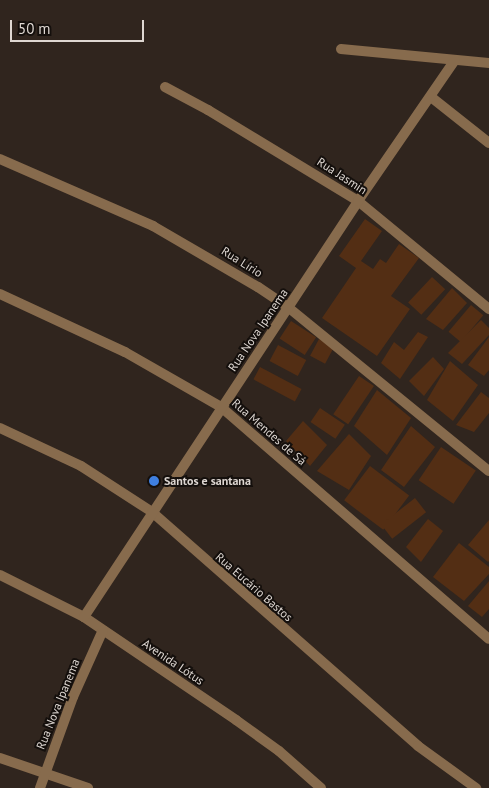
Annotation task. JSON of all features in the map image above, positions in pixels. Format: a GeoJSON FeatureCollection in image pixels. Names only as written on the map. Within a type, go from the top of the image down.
{"type":"FeatureCollection","features":[{"type":"Feature","properties":{"kind":"street"},"geometry":{"type":"LineString","coordinates":[[341,49],[489,63]]}},
{"type":"Feature","properties":{"kind":"street","name":"Rua Nova Ipanema"},"geometry":{"type":"LineString","coordinates":[[84,617],[358,201],[456,60]]}},
{"type":"Feature","properties":{"kind":"street","name":"Rua Jasmin"},"geometry":{"type":"LineString","coordinates":[[165,88],[208,110],[358,201],[489,309]]}},
{"type":"Feature","properties":{"kind":"street"},"geometry":{"type":"LineString","coordinates":[[431,98],[489,143]]}},
{"type":"Feature","properties":{"kind":"street","name":"Rua Lírio"},"geometry":{"type":"LineString","coordinates":[[0,159],[153,226],[289,308],[489,471]]}},
{"type":"Feature","properties":{"kind":"street","name":"Rua Mendes de Sá"},"geometry":{"type":"LineString","coordinates":[[0,294],[125,352],[221,407],[489,639]]}},
{"type":"Feature","properties":{"kind":"street","name":"Rua Eucário Bastos"},"geometry":{"type":"LineString","coordinates":[[0,428],[81,466],[152,512],[411,740],[476,788]]}},
{"type":"Feature","properties":{"kind":"street","name":"Avenida Lótus"},"geometry":{"type":"LineString","coordinates":[[0,575],[84,617],[257,735],[321,788]]}},
{"type":"Feature","properties":{"kind":"street","name":"Rua Nova Ipanema"},"geometry":{"type":"LineString","coordinates":[[40,788],[43,774],[103,630]]}},
{"type":"Feature","properties":{"kind":"street"},"geometry":{"type":"LineString","coordinates":[[0,758],[88,788]]}},
{"type":"Feature","properties":{"kind":"building"},"geometry":{"type":"Polygon","coordinates":[[[365,219],[382,231],[361,261],[373,269],[380,259],[386,263],[399,244],[419,258],[391,296],[410,309],[377,356],[322,318],[356,268],[339,256],[365,219]]]}},
{"type":"Feature","properties":{"kind":"building"},"geometry":{"type":"Polygon","coordinates":[[[432,277],[445,289],[421,315],[408,303],[432,277]]]}},
{"type":"Feature","properties":{"kind":"building"},"geometry":{"type":"Polygon","coordinates":[[[452,288],[467,303],[443,330],[426,319],[452,288]]]}},
{"type":"Feature","properties":{"kind":"building"},"geometry":{"type":"Polygon","coordinates":[[[471,305],[483,315],[461,342],[449,332],[471,305]]]}},
{"type":"Feature","properties":{"kind":"building"},"geometry":{"type":"Polygon","coordinates":[[[481,320],[489,328],[489,335],[462,364],[448,353],[481,320]]]}},
{"type":"Feature","properties":{"kind":"building"},"geometry":{"type":"Polygon","coordinates":[[[291,321],[316,337],[305,355],[280,339],[291,321]]]}},
{"type":"Feature","properties":{"kind":"building"},"geometry":{"type":"Polygon","coordinates":[[[418,332],[428,337],[400,379],[381,363],[394,342],[404,350],[418,332]]]}},
{"type":"Feature","properties":{"kind":"building"},"geometry":{"type":"Polygon","coordinates":[[[489,337],[489,370],[484,376],[468,365],[489,337]]]}},
{"type":"Feature","properties":{"kind":"building"},"geometry":{"type":"Polygon","coordinates":[[[319,339],[334,347],[325,364],[310,356],[319,339]]]}},
{"type":"Feature","properties":{"kind":"building"},"geometry":{"type":"Polygon","coordinates":[[[278,345],[306,360],[298,376],[270,361],[278,345]]]}},
{"type":"Feature","properties":{"kind":"building"},"geometry":{"type":"Polygon","coordinates":[[[433,357],[444,369],[424,396],[409,381],[433,357]]]}},
{"type":"Feature","properties":{"kind":"building"},"geometry":{"type":"Polygon","coordinates":[[[450,361],[478,385],[453,421],[427,400],[450,361]]]}},
{"type":"Feature","properties":{"kind":"building"},"geometry":{"type":"Polygon","coordinates":[[[260,367],[301,389],[295,401],[253,379],[260,367]]]}},
{"type":"Feature","properties":{"kind":"building"},"geometry":{"type":"Polygon","coordinates":[[[359,376],[374,386],[348,424],[333,414],[359,376]]]}},
{"type":"Feature","properties":{"kind":"building"},"geometry":{"type":"Polygon","coordinates":[[[377,390],[411,418],[387,455],[354,426],[377,390]]]}},
{"type":"Feature","properties":{"kind":"building"},"geometry":{"type":"Polygon","coordinates":[[[481,392],[489,398],[489,413],[474,432],[456,425],[481,392]]]}},
{"type":"Feature","properties":{"kind":"building"},"geometry":{"type":"Polygon","coordinates":[[[320,408],[345,425],[335,439],[310,422],[320,408]]]}},
{"type":"Feature","properties":{"kind":"building"},"geometry":{"type":"Polygon","coordinates":[[[303,421],[327,445],[310,466],[286,441],[303,421]]]}},
{"type":"Feature","properties":{"kind":"building"},"geometry":{"type":"Polygon","coordinates":[[[411,426],[435,447],[404,487],[381,470],[411,426]]]}},
{"type":"Feature","properties":{"kind":"building"},"geometry":{"type":"Polygon","coordinates":[[[349,434],[371,456],[349,490],[317,471],[349,434]]]}},
{"type":"Feature","properties":{"kind":"building"},"geometry":{"type":"Polygon","coordinates":[[[441,447],[476,470],[453,504],[419,480],[441,447]]]}},
{"type":"Feature","properties":{"kind":"building"},"geometry":{"type":"Polygon","coordinates":[[[370,466],[409,495],[383,530],[344,500],[370,466]]]}},
{"type":"Feature","properties":{"kind":"building"},"geometry":{"type":"Polygon","coordinates":[[[415,498],[426,512],[392,539],[381,524],[415,498]]]}},
{"type":"Feature","properties":{"kind":"building"},"geometry":{"type":"Polygon","coordinates":[[[428,519],[443,531],[421,562],[406,547],[428,519]]]}},
{"type":"Feature","properties":{"kind":"building"},"geometry":{"type":"Polygon","coordinates":[[[489,520],[489,561],[488,562],[468,545],[489,520]]]}},
{"type":"Feature","properties":{"kind":"building"},"geometry":{"type":"Polygon","coordinates":[[[459,543],[489,567],[489,574],[464,601],[433,577],[459,543]]]}},
{"type":"Feature","properties":{"kind":"building"},"geometry":{"type":"Polygon","coordinates":[[[489,581],[489,609],[482,617],[468,606],[489,581]]]}},
{"type":"Feature","properties":{"kind":"place","name":"Santos e santana"},"geometry":{"type":"Point","coordinates":[154,481]}}]}
